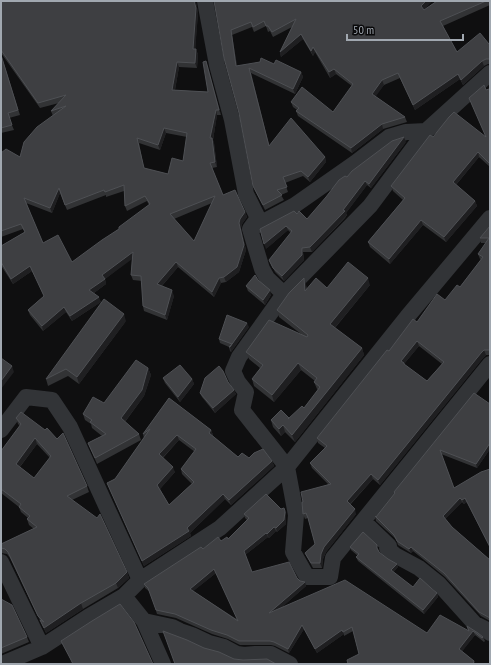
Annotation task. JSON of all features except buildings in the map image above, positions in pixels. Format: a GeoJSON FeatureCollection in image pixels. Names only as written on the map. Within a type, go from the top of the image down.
{"type":"FeatureCollection","features":[{"type":"Feature","properties":{"kind":"street"},"geometry":{"type":"LineString","coordinates":[[205,1],[217,64],[232,120],[246,194],[258,218],[250,229]]}},
{"type":"Feature","properties":{"kind":"street"},"geometry":{"type":"LineString","coordinates":[[489,76],[426,130],[370,206],[284,294],[239,357],[233,371],[238,382],[246,392],[242,410],[287,467],[296,515],[293,552],[307,577],[330,577],[333,558],[490,364]]}},
{"type":"Feature","properties":{"kind":"street"},"geometry":{"type":"LineString","coordinates":[[250,229],[295,205],[389,138],[406,132],[426,130]]}},
{"type":"Feature","properties":{"kind":"street"},"geometry":{"type":"LineString","coordinates":[[2,664],[42,647],[124,596],[140,580],[220,528],[287,467],[407,317],[490,218]]}},
{"type":"Feature","properties":{"kind":"street"},"geometry":{"type":"LineString","coordinates":[[250,229],[262,269],[267,278],[284,294]]}},
{"type":"Feature","properties":{"kind":"street"},"geometry":{"type":"LineString","coordinates":[[1,430],[26,397],[52,400],[70,427],[140,580]]}},
{"type":"Feature","properties":{"kind":"street"},"geometry":{"type":"LineString","coordinates":[[363,521],[389,546],[387,548],[395,555],[419,568],[439,584],[475,624],[485,629],[490,634]]}},
{"type":"Feature","properties":{"kind":"street"},"geometry":{"type":"LineString","coordinates":[[1,562],[42,647]]}},
{"type":"Feature","properties":{"kind":"street"},"geometry":{"type":"LineString","coordinates":[[124,596],[144,621],[163,664]]}},
{"type":"Feature","properties":{"kind":"street"},"geometry":{"type":"LineString","coordinates":[[144,621],[172,627],[238,654],[271,654],[290,664]]}}]}
